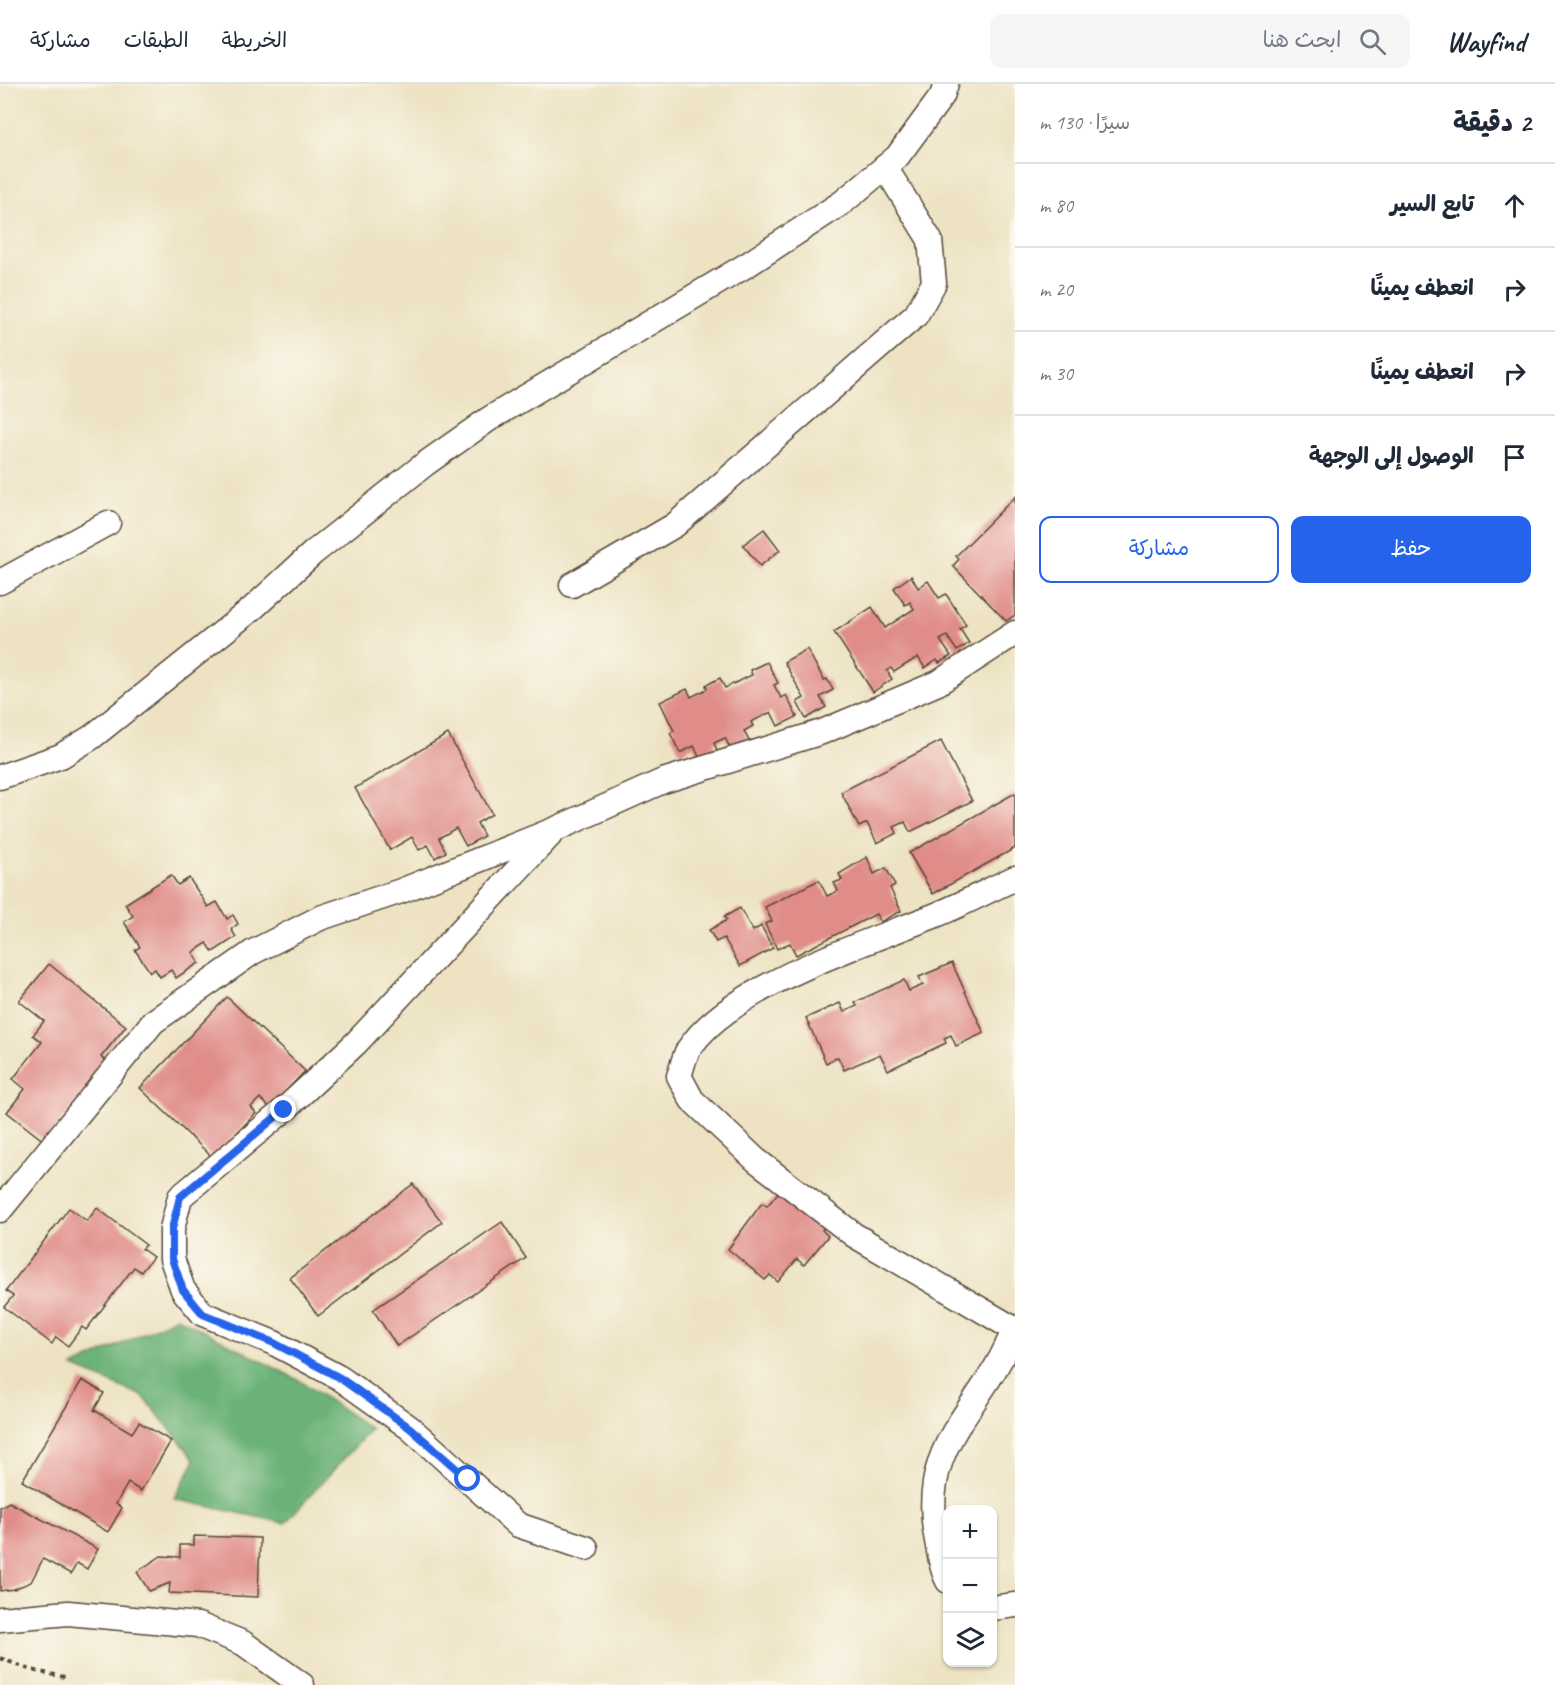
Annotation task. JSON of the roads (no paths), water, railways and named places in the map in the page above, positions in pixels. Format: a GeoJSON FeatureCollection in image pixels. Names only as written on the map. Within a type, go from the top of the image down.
{"type":"FeatureCollection","features":[{"type":"Feature","properties":{"kind":"street"},"geometry":{"type":"LineString","coordinates":[[0,777],[61,756],[92,737],[253,608],[313,553],[424,464],[489,419],[798,233],[843,202],[897,157],[942,96],[946,84]]}},
{"type":"Feature","properties":{"kind":"street"},"geometry":{"type":"LineString","coordinates":[[572,585],[675,525],[916,315],[934,283],[930,240],[885,166]]}},
{"type":"Feature","properties":{"kind":"street"},"geometry":{"type":"LineString","coordinates":[[0,582],[108,523]]}},
{"type":"Feature","properties":{"kind":"street"},"geometry":{"type":"LineString","coordinates":[[0,1210],[153,1022],[253,952],[320,918],[401,891],[556,829],[663,781],[822,732],[938,683],[1015,633]]}},
{"type":"Feature","properties":{"kind":"street"},"geometry":{"type":"LineString","coordinates":[[556,829],[356,1043],[284,1110],[180,1197],[172,1229],[172,1259],[183,1290],[203,1314],[274,1343],[348,1383],[410,1428],[518,1525],[586,1548]]}},
{"type":"Feature","properties":{"kind":"street"},"geometry":{"type":"LineString","coordinates":[[943,1561],[934,1526],[933,1491],[943,1453],[961,1417],[1007,1349],[1015,1329],[854,1235],[756,1160],[692,1100],[679,1076],[688,1050],[717,1020],[763,988],[854,945],[936,915],[1015,878]]}},
{"type":"Feature","properties":{"kind":"street"},"geometry":{"type":"LineString","coordinates":[[997,1607],[1015,1605]]}},
{"type":"Feature","properties":{"kind":"street"},"geometry":{"type":"LineString","coordinates":[[0,1619],[68,1613],[198,1625],[243,1643],[302,1685]]}}]}
